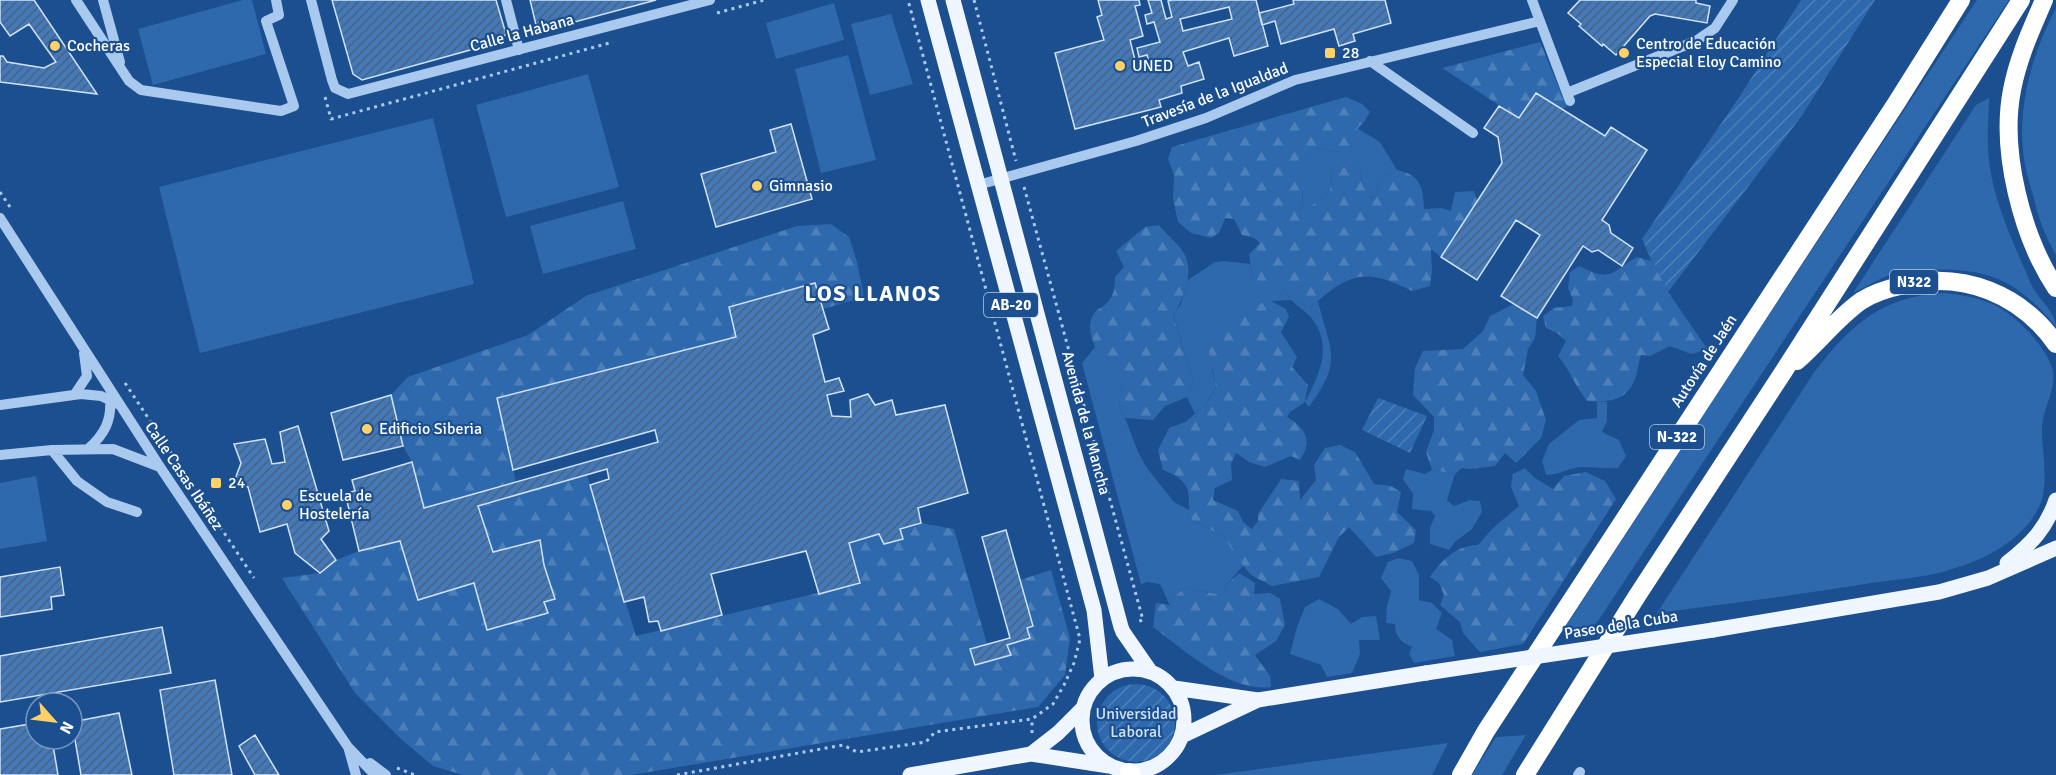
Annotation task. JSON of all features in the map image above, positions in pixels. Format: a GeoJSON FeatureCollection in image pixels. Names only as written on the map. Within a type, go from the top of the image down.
{"type":"FeatureCollection","features":[{"type":"Feature","properties":{"kind":"highway","name":"Autovía de Jaén"},"geometry":{"type":"LineString","coordinates":[[1461,775],[1492,721],[1898,102],[1961,0]]}},
{"type":"Feature","properties":{"kind":"highway","name":"N-322"},"geometry":{"type":"LineString","coordinates":[[1525,775],[1637,596],[2021,0]]}},
{"type":"Feature","properties":{"kind":"highway"},"geometry":{"type":"LineString","coordinates":[[2044,0],[2023,46],[2014,80],[2008,142],[2014,185],[2027,226],[2045,272],[2056,288]]}},
{"type":"Feature","properties":{"kind":"highway","name":"N322"},"geometry":{"type":"LineString","coordinates":[[1782,374],[1863,300],[1890,288],[1919,281],[1947,280],[1973,284],[1996,292],[2034,318],[2056,344]]}},
{"type":"Feature","properties":{"kind":"main road","name":"AB-20"},"geometry":{"type":"LineString","coordinates":[[928,0],[1094,610],[1102,679]]}},
{"type":"Feature","properties":{"kind":"main road","name":"Avenida de la Mancha"},"geometry":{"type":"LineString","coordinates":[[953,0],[1123,632],[1150,671]]}},
{"type":"Feature","properties":{"kind":"main road","name":"Paseo de la Cuba"},"geometry":{"type":"LineString","coordinates":[[1988,578],[2031,544],[2047,523],[2056,500]]}},
{"type":"Feature","properties":{"kind":"main road","name":"Paseo de la Cuba"},"geometry":{"type":"LineString","coordinates":[[1182,736],[1258,700],[1713,630],[1939,592],[1988,578],[2056,548]]}},
{"type":"Feature","properties":{"kind":"main road"},"geometry":{"type":"LineString","coordinates":[[910,775],[1031,754],[1110,766],[1131,773],[1147,770],[1163,762],[1175,751],[1182,736],[1185,719],[1182,703],[1174,688],[1163,678],[1150,671],[1133,669],[1117,671],[1102,679],[1088,696],[1083,708],[1058,733],[1031,754]]}},
{"type":"Feature","properties":{"kind":"main road","name":"Paseo de la Cuba"},"geometry":{"type":"LineString","coordinates":[[1174,688],[1258,700]]}},
{"type":"Feature","properties":{"kind":"main road"},"geometry":{"type":"LineString","coordinates":[[1083,708],[1083,729],[1090,748],[1098,759],[1110,766]]}},
{"type":"Feature","properties":{"kind":"street"},"geometry":{"type":"LineString","coordinates":[[76,0],[129,81],[141,90],[281,111],[294,106],[266,21],[279,15],[276,0]]}},
{"type":"Feature","properties":{"kind":"street"},"geometry":{"type":"LineString","coordinates":[[103,0],[123,71]]}},
{"type":"Feature","properties":{"kind":"street","name":"Calle la Habana"},"geometry":{"type":"LineString","coordinates":[[311,0],[335,88],[348,94],[708,0]]}},
{"type":"Feature","properties":{"kind":"street"},"geometry":{"type":"LineString","coordinates":[[506,0],[519,50]]}},
{"type":"Feature","properties":{"kind":"street"},"geometry":{"type":"LineString","coordinates":[[1532,0],[1568,97],[1696,41],[1715,28],[1733,0]]}},
{"type":"Feature","properties":{"kind":"street","name":"Travesía de la Igualdad"},"geometry":{"type":"LineString","coordinates":[[1002,178],[1136,141],[1206,118],[1295,80],[1540,21]]}},
{"type":"Feature","properties":{"kind":"street"},"geometry":{"type":"LineString","coordinates":[[1370,62],[1473,133]]}},
{"type":"Feature","properties":{"kind":"street"},"geometry":{"type":"LineString","coordinates":[[978,184],[1002,178]]}},
{"type":"Feature","properties":{"kind":"street","name":"Calle Casas Ibáñez"},"geometry":{"type":"LineString","coordinates":[[0,218],[109,388],[116,403],[348,747],[375,775]]}},
{"type":"Feature","properties":{"kind":"street"},"geometry":{"type":"LineString","coordinates":[[75,394],[87,376],[82,347]]}},
{"type":"Feature","properties":{"kind":"street"},"geometry":{"type":"LineString","coordinates":[[0,405],[75,394],[101,396],[116,403],[102,437],[88,449]]}},
{"type":"Feature","properties":{"kind":"street"},"geometry":{"type":"LineString","coordinates":[[0,455],[52,450],[113,449],[160,467]]}},
{"type":"Feature","properties":{"kind":"street"},"geometry":{"type":"LineString","coordinates":[[52,450],[77,481],[107,502],[137,512]]}},
{"type":"Feature","properties":{"kind":"street"},"geometry":{"type":"LineString","coordinates":[[348,747],[388,770]]}},
{"type":"Feature","properties":{"kind":"street","name":"Calle Casas Ibáñez"},"geometry":{"type":"LineString","coordinates":[[348,747],[350,775]]}},
{"type":"Feature","properties":{"kind":"street","name":"Calle Casas Ibáñez"},"geometry":{"type":"LineString","coordinates":[[348,747],[356,775]]}},
{"type":"Feature","properties":{"kind":"path"},"geometry":{"type":"LineString","coordinates":[[707,16],[764,0]]}},
{"type":"Feature","properties":{"kind":"path"},"geometry":{"type":"LineString","coordinates":[[677,775],[843,745],[857,752],[926,742],[934,732],[1032,719],[1053,704],[1074,663],[1080,639],[908,0]]}},
{"type":"Feature","properties":{"kind":"path"},"geometry":{"type":"LineString","coordinates":[[331,119],[616,41]]}},
{"type":"Feature","properties":{"kind":"path"},"geometry":{"type":"LineString","coordinates":[[0,192],[13,212]]}},
{"type":"Feature","properties":{"kind":"path"},"geometry":{"type":"LineString","coordinates":[[123,380],[257,584]]}},
{"type":"Feature","properties":{"kind":"path"},"geometry":{"type":"LineString","coordinates":[[388,770],[415,775]]}},
{"type":"Feature","properties":{"kind":"green space"},"geometry":{"type":"Polygon","coordinates":[[[243,0],[252,0],[266,54],[153,85],[138,29],[243,0]]]}},
{"type":"Feature","properties":{"kind":"green space"},"geometry":{"type":"Polygon","coordinates":[[[1801,0],[1875,0],[1801,117],[1668,292],[1642,239],[1740,96],[1801,0]]]}},
{"type":"Feature","properties":{"kind":"green space"},"geometry":{"type":"Polygon","coordinates":[[[1977,0],[2009,0],[1596,624],[1563,631],[1726,380],[1977,0]]]}},
{"type":"Feature","properties":{"kind":"green space"},"geometry":{"type":"Polygon","coordinates":[[[834,3],[844,40],[776,59],[766,23],[834,3]]]}},
{"type":"Feature","properties":{"kind":"green space"},"geometry":{"type":"Polygon","coordinates":[[[2056,8],[2056,255],[2045,233],[2035,203],[2024,161],[2022,132],[2029,77],[2041,41],[2056,8]]]}},
{"type":"Feature","properties":{"kind":"green space"},"geometry":{"type":"Polygon","coordinates":[[[891,14],[913,84],[870,95],[851,24],[891,14]]]}},
{"type":"Feature","properties":{"kind":"green space"},"geometry":{"type":"Polygon","coordinates":[[[1540,42],[1567,107],[1562,109],[1536,93],[1519,118],[1442,68],[1540,42]]]}},
{"type":"Feature","properties":{"kind":"green space"},"geometry":{"type":"Polygon","coordinates":[[[848,55],[876,160],[821,173],[795,69],[848,55]]]}},
{"type":"Feature","properties":{"kind":"green space"},"geometry":{"type":"Polygon","coordinates":[[[588,74],[619,187],[506,217],[476,105],[588,74]]]}},
{"type":"Feature","properties":{"kind":"green space"},"geometry":{"type":"Polygon","coordinates":[[[1346,97],[1362,104],[1370,112],[1357,129],[1354,146],[1338,152],[1317,148],[1298,159],[1302,173],[1303,212],[1330,190],[1332,169],[1345,163],[1359,165],[1362,183],[1370,198],[1376,195],[1381,179],[1397,170],[1411,175],[1419,183],[1423,194],[1424,209],[1442,208],[1451,211],[1455,192],[1474,191],[1477,201],[1441,257],[1431,249],[1430,286],[1412,291],[1382,279],[1358,277],[1336,287],[1311,307],[1291,300],[1282,287],[1267,288],[1252,275],[1249,254],[1260,243],[1254,238],[1242,235],[1234,219],[1225,218],[1219,233],[1211,238],[1191,233],[1178,222],[1173,199],[1174,175],[1168,159],[1172,147],[1346,97]]]}},
{"type":"Feature","properties":{"kind":"green space"},"geometry":{"type":"Polygon","coordinates":[[[1989,98],[1988,148],[1998,201],[2031,284],[2050,310],[2056,327],[2030,299],[2016,289],[1987,275],[1971,271],[1894,273],[1853,293],[1976,105],[1989,98]]]}},
{"type":"Feature","properties":{"kind":"green space"},"geometry":{"type":"Polygon","coordinates":[[[433,118],[474,284],[200,353],[159,187],[433,118]]]}},
{"type":"Feature","properties":{"kind":"green space"},"geometry":{"type":"Polygon","coordinates":[[[1357,128],[1380,142],[1397,170],[1381,179],[1376,195],[1370,198],[1362,183],[1359,165],[1332,169],[1330,190],[1303,213],[1303,195],[1297,159],[1317,148],[1338,152],[1354,143],[1357,128]]]}},
{"type":"Feature","properties":{"kind":"green space"},"geometry":{"type":"Polygon","coordinates":[[[623,201],[636,249],[543,274],[530,226],[623,201]]]}},
{"type":"Feature","properties":{"kind":"green space"},"geometry":{"type":"Polygon","coordinates":[[[831,224],[849,237],[864,297],[823,309],[815,283],[729,306],[736,337],[497,398],[516,482],[424,508],[412,462],[403,446],[391,395],[408,377],[528,335],[586,296],[797,226],[831,224]]]}},
{"type":"Feature","properties":{"kind":"green space"},"geometry":{"type":"Polygon","coordinates":[[[1159,225],[1181,249],[1188,265],[1186,287],[1173,315],[1194,383],[1187,397],[1165,406],[1153,420],[1125,418],[1119,406],[1122,387],[1097,351],[1090,330],[1091,321],[1095,312],[1111,297],[1115,277],[1124,267],[1116,251],[1145,227],[1159,225]]]}},
{"type":"Feature","properties":{"kind":"green space"},"geometry":{"type":"Polygon","coordinates":[[[1642,239],[1668,292],[1708,350],[1691,354],[1670,346],[1650,356],[1641,355],[1635,379],[1627,392],[1609,401],[1587,401],[1558,356],[1566,341],[1557,333],[1546,328],[1543,316],[1554,308],[1572,306],[1573,300],[1568,288],[1570,272],[1579,266],[1604,275],[1615,272],[1637,257],[1651,261],[1653,265],[1642,239]]]}},
{"type":"Feature","properties":{"kind":"green space"},"geometry":{"type":"Polygon","coordinates":[[[1215,262],[1250,264],[1252,275],[1282,287],[1291,300],[1271,301],[1212,370],[1216,386],[1206,405],[1195,414],[1187,397],[1194,383],[1173,314],[1181,304],[1188,280],[1215,262]]]}},
{"type":"Feature","properties":{"kind":"green space"},"geometry":{"type":"Polygon","coordinates":[[[1945,293],[1968,296],[1999,307],[2028,331],[2050,361],[2053,386],[2042,429],[2044,491],[2038,509],[2021,532],[1986,556],[1960,567],[1936,573],[1657,613],[1815,371],[1842,339],[1856,326],[1886,307],[1923,295],[1945,293]]]}},
{"type":"Feature","properties":{"kind":"green space"},"geometry":{"type":"Polygon","coordinates":[[[1291,300],[1311,307],[1318,301],[1330,344],[1330,366],[1327,377],[1309,407],[1305,402],[1321,363],[1322,343],[1313,320],[1291,300]]]}},
{"type":"Feature","properties":{"kind":"green space"},"geometry":{"type":"Polygon","coordinates":[[[1271,301],[1286,309],[1289,317],[1281,332],[1297,357],[1292,367],[1308,385],[1305,402],[1290,412],[1287,417],[1303,430],[1307,441],[1306,447],[1300,460],[1291,456],[1265,467],[1249,462],[1236,453],[1231,464],[1232,480],[1215,488],[1213,500],[1238,511],[1243,522],[1252,529],[1258,521],[1258,514],[1281,479],[1299,481],[1300,500],[1316,480],[1314,465],[1325,448],[1340,445],[1355,452],[1374,484],[1391,486],[1401,492],[1397,512],[1416,530],[1414,543],[1393,553],[1376,557],[1349,527],[1339,537],[1319,577],[1272,586],[1251,575],[1224,537],[1189,518],[1187,488],[1179,478],[1163,470],[1158,450],[1169,428],[1185,422],[1206,405],[1216,387],[1209,351],[1211,331],[1247,306],[1271,301]]]}},
{"type":"Feature","properties":{"kind":"green space"},"geometry":{"type":"Polygon","coordinates":[[[1514,304],[1537,318],[1535,338],[1528,349],[1523,375],[1536,391],[1546,420],[1541,438],[1516,463],[1505,453],[1495,466],[1462,468],[1455,474],[1432,470],[1426,452],[1434,430],[1434,417],[1413,395],[1415,368],[1423,351],[1463,349],[1483,331],[1490,316],[1514,304]]]}},
{"type":"Feature","properties":{"kind":"green space"},"geometry":{"type":"Polygon","coordinates":[[[1096,346],[1102,359],[1122,387],[1119,406],[1147,468],[1174,502],[1189,510],[1189,518],[1224,537],[1243,566],[1226,585],[1222,595],[1185,588],[1176,595],[1170,606],[1160,584],[1147,582],[1141,584],[1082,363],[1096,346]]]}},
{"type":"Feature","properties":{"kind":"green space"},"geometry":{"type":"Polygon","coordinates":[[[1378,398],[1427,416],[1410,453],[1362,430],[1378,398]]]}},
{"type":"Feature","properties":{"kind":"green space"},"geometry":{"type":"Polygon","coordinates":[[[1597,401],[1607,402],[1607,421],[1602,432],[1619,440],[1626,456],[1618,468],[1579,467],[1546,475],[1542,461],[1549,444],[1579,420],[1597,418],[1597,401]]]}},
{"type":"Feature","properties":{"kind":"green space"},"geometry":{"type":"Polygon","coordinates":[[[1525,468],[1535,478],[1553,489],[1564,476],[1586,472],[1605,481],[1616,499],[1523,644],[1480,652],[1463,633],[1460,622],[1440,605],[1444,595],[1439,583],[1430,577],[1439,565],[1456,551],[1478,545],[1492,529],[1519,506],[1511,487],[1513,474],[1525,468]]]}},
{"type":"Feature","properties":{"kind":"green space"},"geometry":{"type":"Polygon","coordinates":[[[1406,469],[1425,474],[1432,470],[1455,474],[1447,500],[1454,506],[1470,500],[1480,501],[1482,512],[1472,529],[1455,542],[1449,550],[1430,544],[1430,528],[1435,516],[1431,511],[1412,509],[1413,494],[1403,479],[1406,469]]]}},
{"type":"Feature","properties":{"kind":"green space"},"geometry":{"type":"Polygon","coordinates":[[[587,475],[636,636],[860,583],[849,543],[879,534],[884,544],[903,539],[900,529],[921,523],[954,529],[987,644],[970,649],[975,665],[1010,655],[1007,645],[1030,638],[1027,628],[1032,626],[1020,580],[1051,570],[1070,638],[1065,675],[1038,707],[631,775],[463,775],[433,766],[402,740],[355,693],[282,578],[320,573],[336,560],[359,551],[400,541],[418,600],[474,583],[487,630],[548,613],[544,602],[555,598],[544,565],[540,541],[493,552],[478,506],[587,475]]]}},
{"type":"Feature","properties":{"kind":"green space"},"geometry":{"type":"Polygon","coordinates":[[[36,476],[47,541],[0,549],[0,483],[36,476]]]}},
{"type":"Feature","properties":{"kind":"green space"},"geometry":{"type":"Polygon","coordinates":[[[1398,558],[1412,561],[1419,575],[1419,600],[1432,603],[1442,613],[1436,629],[1452,640],[1455,656],[1414,663],[1409,653],[1412,647],[1399,638],[1395,624],[1386,623],[1391,591],[1381,578],[1388,562],[1398,558]]]}},
{"type":"Feature","properties":{"kind":"green space"},"geometry":{"type":"Polygon","coordinates":[[[1239,573],[1255,583],[1254,594],[1270,593],[1280,599],[1285,625],[1276,641],[1255,655],[1270,676],[1271,687],[1256,687],[1224,677],[1193,658],[1153,627],[1156,603],[1170,605],[1176,595],[1185,588],[1222,595],[1226,585],[1239,573]]]}},
{"type":"Feature","properties":{"kind":"green space"},"geometry":{"type":"Polygon","coordinates":[[[1319,599],[1338,609],[1351,624],[1362,617],[1376,616],[1380,640],[1359,640],[1360,654],[1352,673],[1327,677],[1321,665],[1290,654],[1305,607],[1319,599]]]}},
{"type":"Feature","properties":{"kind":"green space","name":"Universidad Laboral"},"geometry":{"type":"Polygon","coordinates":[[[1136,684],[1151,687],[1164,695],[1172,708],[1175,723],[1172,738],[1164,751],[1151,759],[1136,762],[1121,759],[1108,751],[1100,738],[1097,723],[1100,708],[1108,695],[1121,687],[1136,684]]]}},
{"type":"Feature","properties":{"kind":"green space"},"geometry":{"type":"Polygon","coordinates":[[[1526,735],[1502,775],[1472,775],[1496,737],[1526,735]]]}},
{"type":"Feature","properties":{"kind":"green space"},"geometry":{"type":"Polygon","coordinates":[[[1448,743],[1432,775],[1215,775],[1448,743]]]}},
{"type":"Feature","properties":{"kind":"building","name":"Cocheras"},"geometry":{"type":"Polygon","coordinates":[[[0,0],[34,0],[97,94],[0,82],[0,56],[3,56],[7,62],[44,68],[56,62],[29,24],[10,36],[0,22],[0,0]]]}},
{"type":"Feature","properties":{"kind":"building"},"geometry":{"type":"Polygon","coordinates":[[[332,0],[496,0],[506,34],[499,42],[362,80],[353,74],[332,0]]]}},
{"type":"Feature","properties":{"kind":"building"},"geometry":{"type":"Polygon","coordinates":[[[530,0],[656,0],[545,30],[536,25],[530,0]]]}},
{"type":"Feature","properties":{"kind":"building"},"geometry":{"type":"Polygon","coordinates":[[[1098,0],[1139,0],[1140,5],[1135,6],[1143,36],[1130,40],[1137,68],[1150,65],[1147,55],[1139,57],[1137,48],[1160,42],[1154,22],[1147,24],[1145,15],[1152,13],[1148,0],[1161,0],[1166,19],[1172,17],[1168,1],[1172,0],[1256,0],[1268,46],[1234,56],[1229,38],[1183,52],[1188,66],[1199,62],[1204,79],[1181,86],[1182,93],[1159,100],[1161,107],[1075,129],[1055,53],[1104,40],[1097,17],[1102,15],[1098,0]],[[1229,7],[1180,19],[1183,31],[1232,19],[1229,7]]]}},
{"type":"Feature","properties":{"kind":"building"},"geometry":{"type":"Polygon","coordinates":[[[1293,0],[1385,0],[1391,23],[1353,34],[1355,41],[1339,46],[1334,29],[1281,44],[1275,21],[1262,25],[1259,13],[1294,4],[1293,0]]]}},
{"type":"Feature","properties":{"kind":"building"},"geometry":{"type":"Polygon","coordinates":[[[1580,0],[1696,0],[1696,3],[1710,6],[1707,23],[1655,14],[1650,16],[1616,55],[1579,26],[1581,24],[1568,13],[1580,0]]]}},
{"type":"Feature","properties":{"kind":"building"},"geometry":{"type":"Polygon","coordinates":[[[1536,93],[1605,136],[1611,127],[1647,150],[1602,220],[1609,225],[1611,233],[1633,248],[1622,266],[1598,250],[1592,252],[1583,246],[1537,318],[1501,296],[1540,235],[1516,220],[1477,280],[1441,257],[1502,163],[1498,137],[1484,128],[1499,106],[1519,118],[1536,93]]]}},
{"type":"Feature","properties":{"kind":"building","name":"Gimnasio"},"geometry":{"type":"Polygon","coordinates":[[[791,124],[812,199],[716,227],[701,174],[776,152],[770,130],[791,124]]]}},
{"type":"Feature","properties":{"kind":"building"},"geometry":{"type":"Polygon","coordinates":[[[815,283],[829,329],[813,335],[825,382],[839,378],[844,391],[827,395],[832,416],[851,417],[850,400],[868,394],[875,405],[892,400],[896,415],[945,405],[968,493],[918,508],[921,523],[900,529],[903,539],[884,544],[879,534],[849,543],[860,583],[819,594],[806,551],[711,574],[722,615],[661,631],[658,621],[649,622],[644,597],[624,602],[590,485],[609,479],[607,469],[478,506],[493,552],[540,540],[544,565],[555,599],[544,602],[548,613],[487,630],[474,583],[418,600],[400,541],[359,551],[345,493],[355,491],[352,480],[412,462],[424,508],[658,442],[655,430],[513,470],[497,398],[736,337],[729,307],[815,283]]]}},
{"type":"Feature","properties":{"kind":"building","name":"Edificio Siberia"},"geometry":{"type":"Polygon","coordinates":[[[391,395],[403,446],[343,460],[331,413],[391,395]]]}},
{"type":"Feature","properties":{"kind":"building","name":"Escuela de Hostelería"},"geometry":{"type":"Polygon","coordinates":[[[298,426],[329,531],[321,539],[336,560],[320,573],[295,553],[287,524],[260,532],[248,487],[234,482],[241,463],[234,444],[265,439],[272,464],[285,462],[280,432],[298,426]]]}},
{"type":"Feature","properties":{"kind":"building"},"geometry":{"type":"Polygon","coordinates":[[[1006,530],[1033,626],[1027,628],[1030,638],[1007,645],[1011,655],[975,665],[970,649],[1010,638],[982,537],[1006,530]]]}},
{"type":"Feature","properties":{"kind":"building"},"geometry":{"type":"Polygon","coordinates":[[[60,567],[64,595],[51,597],[52,609],[0,617],[0,577],[60,567]]]}},
{"type":"Feature","properties":{"kind":"building"},"geometry":{"type":"Polygon","coordinates":[[[162,627],[171,673],[65,691],[24,691],[24,698],[0,702],[0,656],[162,627]]]}},
{"type":"Feature","properties":{"kind":"building"},"geometry":{"type":"Polygon","coordinates":[[[215,680],[232,775],[174,775],[160,690],[215,680]]]}},
{"type":"Feature","properties":{"kind":"building"},"geometry":{"type":"Polygon","coordinates":[[[119,713],[132,775],[81,775],[77,751],[84,751],[84,720],[119,713]]]}},
{"type":"Feature","properties":{"kind":"building"},"geometry":{"type":"Polygon","coordinates":[[[24,725],[24,751],[54,751],[58,775],[0,775],[0,729],[24,725]]]}},
{"type":"Feature","properties":{"kind":"building"},"geometry":{"type":"Polygon","coordinates":[[[255,735],[279,775],[255,775],[239,746],[255,735]]]}},
{"type":"Feature","properties":{"kind":"place","name":"Cocheras"},"geometry":{"type":"Point","coordinates":[55,46]}},
{"type":"Feature","properties":{"kind":"place","name":"28"},"geometry":{"type":"Point","coordinates":[1330,53]}},
{"type":"Feature","properties":{"kind":"place","name":"Centro de Educación Especial Eloy Camino"},"geometry":{"type":"Point","coordinates":[1624,53]}},
{"type":"Feature","properties":{"kind":"place","name":"UNED"},"geometry":{"type":"Point","coordinates":[1120,66]}},
{"type":"Feature","properties":{"kind":"place","name":"Gimnasio"},"geometry":{"type":"Point","coordinates":[757,186]}},
{"type":"Feature","properties":{"kind":"place","name":"Edificio Siberia"},"geometry":{"type":"Point","coordinates":[367,429]}},
{"type":"Feature","properties":{"kind":"place","name":"24"},"geometry":{"type":"Point","coordinates":[216,483]}},
{"type":"Feature","properties":{"kind":"place","name":"Escuela de Hostelería"},"geometry":{"type":"Point","coordinates":[287,505]}},
{"type":"Feature","properties":{"kind":"district","name":"LOS LLANOS"},"geometry":{"type":"Point","coordinates":[873,293]}}]}
